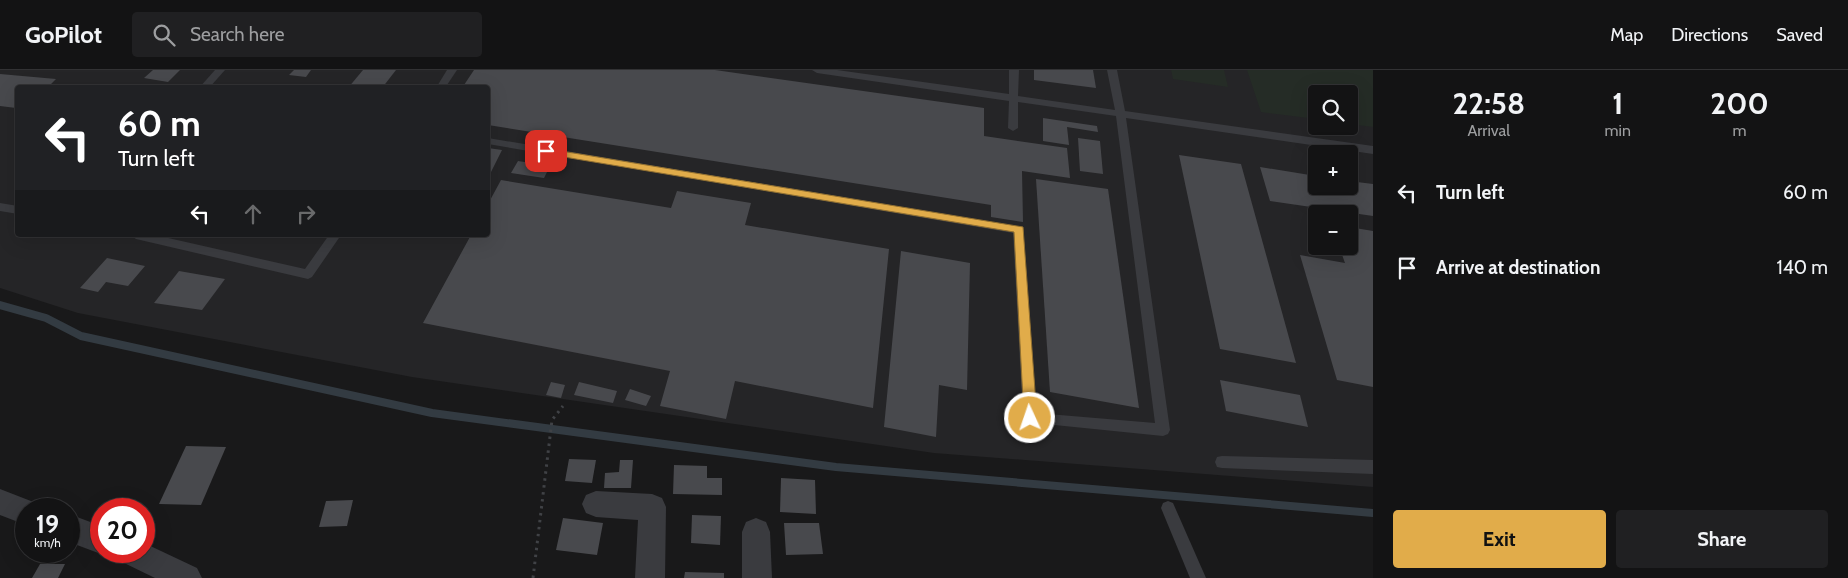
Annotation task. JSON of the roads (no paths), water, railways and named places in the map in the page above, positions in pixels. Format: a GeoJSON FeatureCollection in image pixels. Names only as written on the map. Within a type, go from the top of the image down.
{"type":"FeatureCollection","features":[{"type":"Feature","properties":{"kind":"street"},"geometry":{"type":"LineString","coordinates":[[0,502],[15,508]]}},
{"type":"Feature","properties":{"kind":"street"},"geometry":{"type":"LineString","coordinates":[[596,504],[652,507],[650,578]]}},
{"type":"Feature","properties":{"kind":"street"},"geometry":{"type":"LineString","coordinates":[[756,532],[757,578]]}},
{"type":"Feature","properties":{"kind":"street"},"geometry":{"type":"LineString","coordinates":[[155,563],[187,578]]}},
{"type":"Feature","properties":{"kind":"lane"},"geometry":{"type":"LineString","coordinates":[[206,85],[220,70]]}},
{"type":"Feature","properties":{"kind":"lane"},"geometry":{"type":"LineString","coordinates":[[442,85],[452,70]]}},
{"type":"Feature","properties":{"kind":"lane"},"geometry":{"type":"LineString","coordinates":[[816,70],[1373,150]]}},
{"type":"Feature","properties":{"kind":"lane"},"geometry":{"type":"LineString","coordinates":[[1013,128],[1014,70]]}},
{"type":"Feature","properties":{"kind":"lane"},"geometry":{"type":"LineString","coordinates":[[490,141],[1019,230],[1030,418],[1163,430],[1121,115],[1112,70]]}},
{"type":"Feature","properties":{"kind":"lane"},"geometry":{"type":"LineString","coordinates":[[0,207],[15,210]]}},
{"type":"Feature","properties":{"kind":"lane"},"geometry":{"type":"LineString","coordinates":[[145,237],[308,274],[335,237]]}},
{"type":"Feature","properties":{"kind":"lane"},"geometry":{"type":"LineString","coordinates":[[1222,462],[1373,467]]}},
{"type":"Feature","properties":{"kind":"lane"},"geometry":{"type":"LineString","coordinates":[[1168,508],[1198,578]]}},
{"type":"Feature","properties":{"kind":"waterway"},"geometry":{"type":"LineString","coordinates":[[0,305],[46,318],[81,336],[432,413],[836,467],[1373,513]]}}]}
